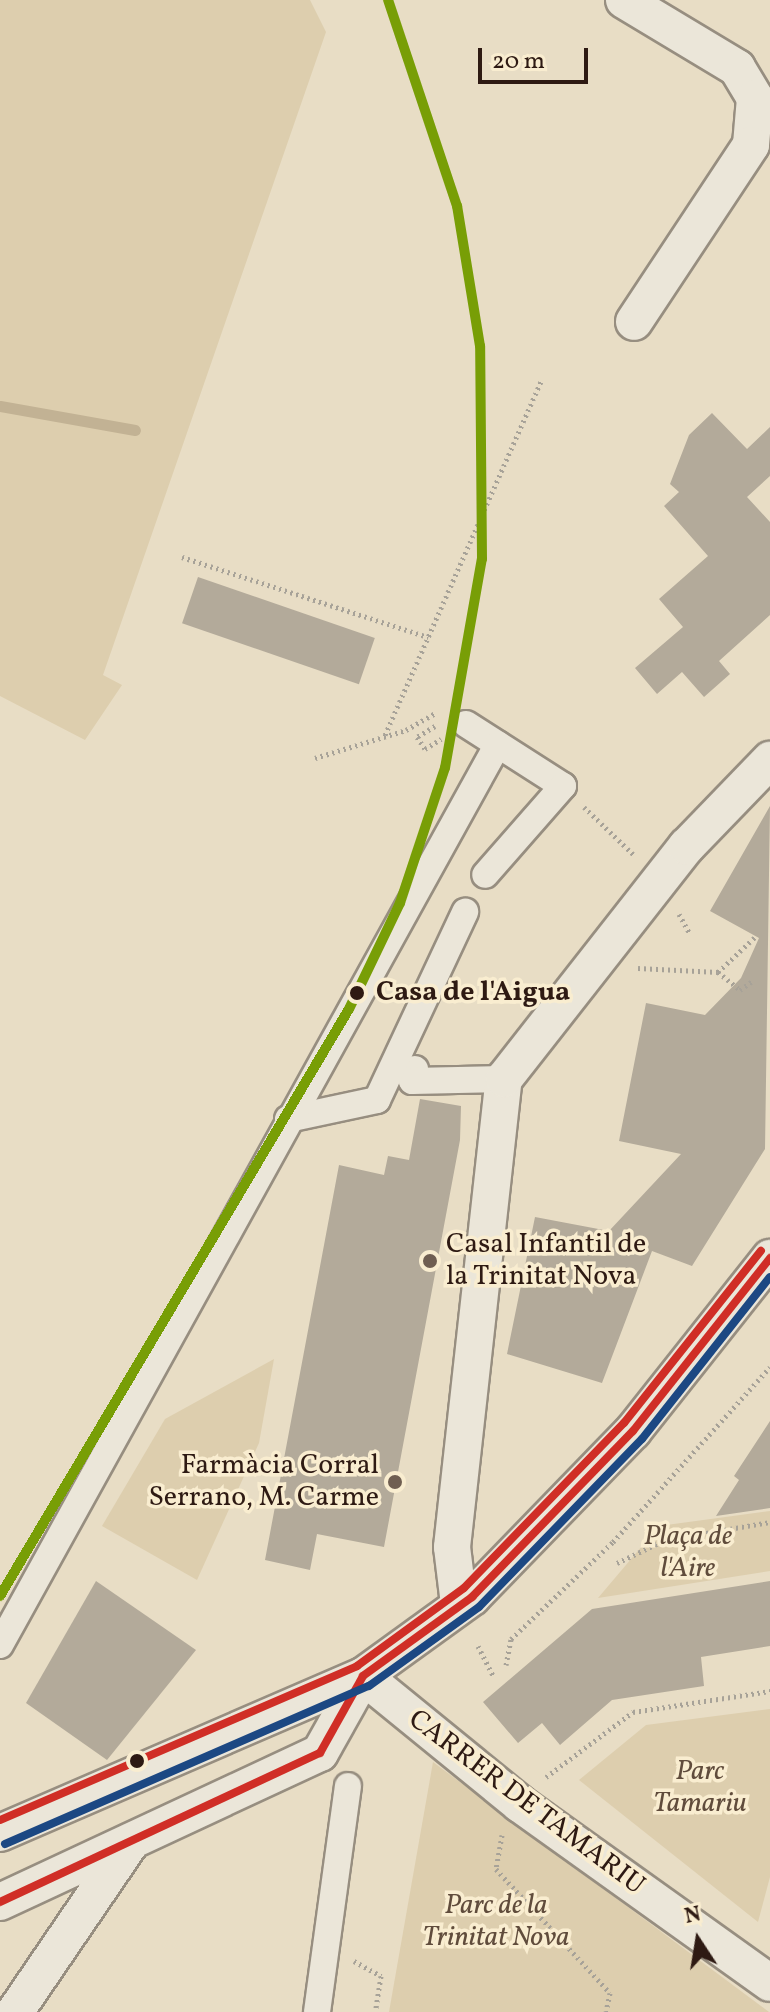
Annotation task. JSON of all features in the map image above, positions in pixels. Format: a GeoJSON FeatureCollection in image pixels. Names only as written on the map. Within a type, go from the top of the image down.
{"type":"FeatureCollection","features":[{"type":"Feature","properties":{"kind":"street"},"geometry":{"type":"LineString","coordinates":[[624,0],[737,68],[755,98],[751,145],[634,322]]}},
{"type":"Feature","properties":{"kind":"street"},"geometry":{"type":"LineString","coordinates":[[466,724],[563,786],[485,875]]}},
{"type":"Feature","properties":{"kind":"street"},"geometry":{"type":"LineString","coordinates":[[0,1645],[498,744]]}},
{"type":"Feature","properties":{"kind":"street"},"geometry":{"type":"LineString","coordinates":[[459,1604],[452,1547],[504,1079],[660,880],[770,760]]}},
{"type":"Feature","properties":{"kind":"street"},"geometry":{"type":"LineString","coordinates":[[288,1119],[377,1100],[437,1002],[465,912]]}},
{"type":"Feature","properties":{"kind":"street"},"geometry":{"type":"LineString","coordinates":[[434,1070],[504,1079]]}},
{"type":"Feature","properties":{"kind":"street"},"geometry":{"type":"LineString","coordinates":[[0,1833],[363,1676],[459,1604],[633,1431],[770,1258]]}},
{"type":"Feature","properties":{"kind":"street"},"geometry":{"type":"LineString","coordinates":[[0,1902],[320,1753],[363,1676]]}},
{"type":"Feature","properties":{"kind":"street","name":"CARRER DE TAMARIU"},"geometry":{"type":"LineString","coordinates":[[363,1676],[520,1804],[770,1983]]}},
{"type":"Feature","properties":{"kind":"street"},"geometry":{"type":"LineString","coordinates":[[317,2012],[348,1786]]}},
{"type":"Feature","properties":{"kind":"street"},"geometry":{"type":"LineString","coordinates":[[15,2012],[132,1841]]}},
{"type":"Feature","properties":{"kind":"path"},"geometry":{"type":"LineString","coordinates":[[385,735],[541,381]]}},
{"type":"Feature","properties":{"kind":"path"},"geometry":{"type":"LineString","coordinates":[[182,557],[428,637]]}},
{"type":"Feature","properties":{"kind":"path"},"geometry":{"type":"LineString","coordinates":[[315,758],[406,730]]}},
{"type":"Feature","properties":{"kind":"path"},"geometry":{"type":"LineString","coordinates":[[563,786],[660,880]]}},
{"type":"Feature","properties":{"kind":"path"},"geometry":{"type":"LineString","coordinates":[[718,972],[755,937]]}},
{"type":"Feature","properties":{"kind":"path"},"geometry":{"type":"LineString","coordinates":[[593,966],[718,972],[740,990],[754,980]]}},
{"type":"Feature","properties":{"kind":"path"},"geometry":{"type":"LineString","coordinates":[[506,1665],[511,1639],[613,1542],[770,1367]]}},
{"type":"Feature","properties":{"kind":"path"},"geometry":{"type":"LineString","coordinates":[[617,1563],[665,1540],[770,1522]]}},
{"type":"Feature","properties":{"kind":"path"},"geometry":{"type":"LineString","coordinates":[[478,1646],[494,1677]]}},
{"type":"Feature","properties":{"kind":"path"},"geometry":{"type":"LineString","coordinates":[[534,1786],[633,1712],[770,1691]]}},
{"type":"Feature","properties":{"kind":"path"},"geometry":{"type":"LineString","coordinates":[[502,1831],[496,1869],[610,1993],[606,2012]]}},
{"type":"Feature","properties":{"kind":"path"},"geometry":{"type":"LineString","coordinates":[[375,2012],[381,1976]]}},
{"type":"Feature","properties":{"kind":"green space"},"geometry":{"type":"Polygon","coordinates":[[[0,0],[310,0],[326,32],[103,675],[122,685],[85,740],[0,696],[0,0]]]}},
{"type":"Feature","properties":{"kind":"green space"},"geometry":{"type":"Polygon","coordinates":[[[274,1359],[259,1443],[197,1580],[102,1526],[165,1419],[274,1359]]]}},
{"type":"Feature","properties":{"kind":"green space","name":"Plaça de l'Aire"},"geometry":{"type":"Polygon","coordinates":[[[770,1511],[770,1571],[598,1598],[659,1526],[770,1511]]]}},
{"type":"Feature","properties":{"kind":"green space","name":"Parc Tamariu"},"geometry":{"type":"Polygon","coordinates":[[[770,1709],[770,1877],[758,1922],[579,1780],[646,1725],[770,1709]]]}},
{"type":"Feature","properties":{"kind":"green space","name":"Parc de la Trinitat Nova"},"geometry":{"type":"Polygon","coordinates":[[[433,1762],[769,2012],[389,2012],[433,1762]]]}},
{"type":"Feature","properties":{"kind":"building"},"geometry":{"type":"Polygon","coordinates":[[[712,413],[747,449],[770,427],[770,476],[747,497],[770,522],[770,615],[719,661],[730,674],[704,697],[682,672],[657,694],[635,668],[683,627],[659,599],[708,556],[664,506],[679,492],[670,484],[689,435],[712,413]]]}},
{"type":"Feature","properties":{"kind":"building"},"geometry":{"type":"Polygon","coordinates":[[[198,577],[375,638],[359,684],[182,623],[198,577]]]}},
{"type":"Feature","properties":{"kind":"building"},"geometry":{"type":"Polygon","coordinates":[[[770,806],[765,1149],[692,1266],[652,1251],[602,1383],[507,1354],[535,1217],[609,1231],[681,1154],[619,1141],[646,1003],[705,1015],[741,978],[759,938],[710,911],[770,806]]]}},
{"type":"Feature","properties":{"kind":"building"},"geometry":{"type":"Polygon","coordinates":[[[420,1099],[461,1106],[460,1140],[384,1547],[317,1534],[310,1570],[265,1560],[339,1165],[384,1175],[388,1156],[409,1160],[420,1099]]]}},
{"type":"Feature","properties":{"kind":"building"},"geometry":{"type":"Polygon","coordinates":[[[770,1421],[770,1508],[716,1516],[739,1480],[734,1476],[770,1421]]]}},
{"type":"Feature","properties":{"kind":"building"},"geometry":{"type":"Polygon","coordinates":[[[96,1581],[196,1650],[107,1760],[26,1703],[96,1581]]]}},
{"type":"Feature","properties":{"kind":"building"},"geometry":{"type":"Polygon","coordinates":[[[770,1581],[770,1646],[701,1657],[704,1686],[612,1700],[560,1745],[542,1723],[518,1743],[483,1702],[592,1609],[770,1581]]]}},
{"type":"Feature","properties":{"kind":"waterway"},"geometry":{"type":"LineString","coordinates":[[0,406],[135,430]]}},
{"type":"Feature","properties":{"kind":"transit line"},"geometry":{"type":"LineString","coordinates":[[0,1596],[349,1009],[400,903],[445,768],[482,559],[480,346],[457,206],[388,0]]}},
{"type":"Feature","properties":{"kind":"transit line"},"geometry":{"type":"LineString","coordinates":[[0,1820],[357,1666],[464,1588],[624,1423],[761,1251]]}},
{"type":"Feature","properties":{"kind":"transit line"},"geometry":{"type":"LineString","coordinates":[[0,1902],[320,1753],[363,1676],[472,1597],[633,1431],[770,1258]]}},
{"type":"Feature","properties":{"kind":"transit line"},"geometry":{"type":"LineString","coordinates":[[5,1844],[369,1686],[479,1607],[642,1439],[770,1277]]}},
{"type":"Feature","properties":{"kind":"place","name":"Casa de l'Aigua"},"geometry":{"type":"Point","coordinates":[357,993]}},
{"type":"Feature","properties":{"kind":"place","name":"Casal Infantil de la Trinitat Nova"},"geometry":{"type":"Point","coordinates":[430,1261]}},
{"type":"Feature","properties":{"kind":"place","name":"Farmàcia Corral Serrano, M. Carme"},"geometry":{"type":"Point","coordinates":[395,1482]}}]}
